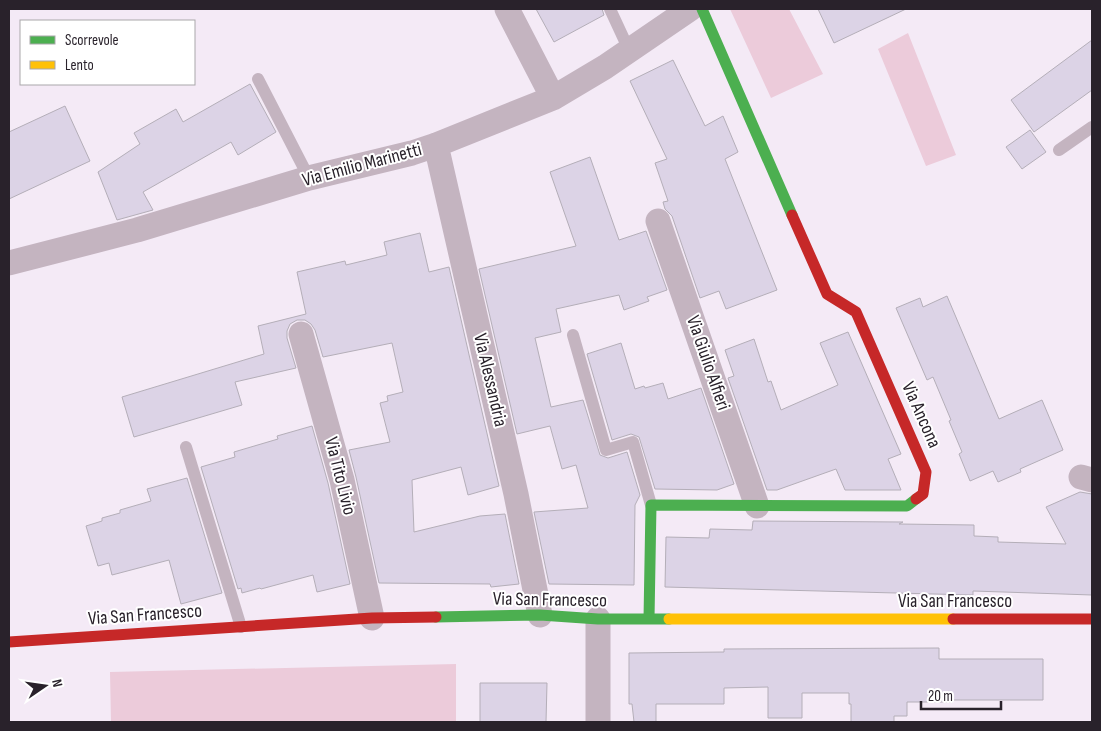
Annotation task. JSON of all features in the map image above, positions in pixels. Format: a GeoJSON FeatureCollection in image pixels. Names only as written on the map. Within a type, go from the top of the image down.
{"type":"FeatureCollection","features":[{"type":"Feature","properties":{"kind":"main road","name":"Via Ancona"},"geometry":{"type":"LineString","coordinates":[[651,505],[907,506],[923,494],[926,472],[856,312],[827,294],[702,9]]}},
{"type":"Feature","properties":{"kind":"main road"},"geometry":{"type":"LineString","coordinates":[[649,619],[651,505]]}},
{"type":"Feature","properties":{"kind":"main road","name":"Via San Francesco"},"geometry":{"type":"LineString","coordinates":[[9,642],[372,618],[540,615],[598,619],[1092,619]]}},
{"type":"Feature","properties":{"kind":"street"},"geometry":{"type":"LineString","coordinates":[[506,9],[553,98]]}},
{"type":"Feature","properties":{"kind":"street","name":"Via Emilio Marinetti"},"geometry":{"type":"LineString","coordinates":[[9,263],[137,230],[309,178],[412,153],[436,145],[553,98],[690,9]]}},
{"type":"Feature","properties":{"kind":"street","name":"Via Alessandria"},"geometry":{"type":"LineString","coordinates":[[436,145],[516,494],[540,615]]}},
{"type":"Feature","properties":{"kind":"street","name":"Via Giulio Alfieri"},"geometry":{"type":"LineString","coordinates":[[658,221],[757,506]]}},
{"type":"Feature","properties":{"kind":"street","name":"Via Tito Livio"},"geometry":{"type":"LineString","coordinates":[[302,334],[342,480],[372,618]]}},
{"type":"Feature","properties":{"kind":"street"},"geometry":{"type":"LineString","coordinates":[[598,619],[598,722]]}},
{"type":"Feature","properties":{"kind":"lane"},"geometry":{"type":"LineString","coordinates":[[610,9],[629,50]]}},
{"type":"Feature","properties":{"kind":"lane"},"geometry":{"type":"LineString","coordinates":[[258,79],[309,178]]}},
{"type":"Feature","properties":{"kind":"lane"},"geometry":{"type":"LineString","coordinates":[[1059,150],[1092,127]]}},
{"type":"Feature","properties":{"kind":"lane"},"geometry":{"type":"LineString","coordinates":[[573,335],[606,450],[632,442],[651,505]]}},
{"type":"Feature","properties":{"kind":"lane"},"geometry":{"type":"LineString","coordinates":[[186,447],[241,627]]}},
{"type":"Feature","properties":{"kind":"shaded area"},"geometry":{"type":"Polygon","coordinates":[[[730,9],[789,9],[823,74],[771,98],[730,9]]]}},
{"type":"Feature","properties":{"kind":"shaded area"},"geometry":{"type":"Polygon","coordinates":[[[908,33],[956,155],[926,166],[878,49],[908,33]]]}},
{"type":"Feature","properties":{"kind":"shaded area"},"geometry":{"type":"Polygon","coordinates":[[[456,664],[456,722],[111,722],[110,672],[456,664]]]}},
{"type":"Feature","properties":{"kind":"building"},"geometry":{"type":"Polygon","coordinates":[[[536,9],[602,9],[604,15],[554,42],[536,9]]]}},
{"type":"Feature","properties":{"kind":"building"},"geometry":{"type":"Polygon","coordinates":[[[818,9],[906,9],[834,43],[818,9]]]}},
{"type":"Feature","properties":{"kind":"building"},"geometry":{"type":"Polygon","coordinates":[[[1092,40],[1092,90],[1034,132],[1011,100],[1092,40]]]}},
{"type":"Feature","properties":{"kind":"building"},"geometry":{"type":"Polygon","coordinates":[[[673,60],[705,126],[723,116],[738,152],[725,159],[777,290],[726,309],[719,291],[700,298],[672,216],[665,209],[663,202],[668,201],[655,163],[667,159],[630,81],[673,60]]]}},
{"type":"Feature","properties":{"kind":"building"},"geometry":{"type":"Polygon","coordinates":[[[250,84],[276,132],[238,155],[231,142],[143,192],[153,210],[117,220],[98,172],[140,144],[134,133],[176,109],[183,122],[250,84]]]}},
{"type":"Feature","properties":{"kind":"building"},"geometry":{"type":"Polygon","coordinates":[[[65,106],[90,161],[9,199],[9,132],[65,106]]]}},
{"type":"Feature","properties":{"kind":"building"},"geometry":{"type":"Polygon","coordinates":[[[1030,130],[1046,152],[1022,169],[1006,147],[1030,130]]]}},
{"type":"Feature","properties":{"kind":"building"},"geometry":{"type":"Polygon","coordinates":[[[590,157],[619,240],[646,231],[667,290],[647,297],[649,301],[624,310],[619,295],[556,309],[561,332],[535,338],[551,407],[583,400],[600,455],[608,458],[627,452],[640,495],[635,505],[634,585],[549,584],[534,512],[588,508],[576,465],[562,469],[550,426],[517,434],[479,269],[576,246],[550,172],[590,157]]]}},
{"type":"Feature","properties":{"kind":"building"},"geometry":{"type":"Polygon","coordinates":[[[420,233],[429,272],[449,267],[499,486],[468,495],[461,467],[412,480],[414,532],[480,516],[505,514],[519,584],[491,587],[490,584],[379,583],[349,450],[390,442],[380,403],[388,401],[387,396],[403,392],[392,343],[323,357],[315,330],[311,324],[305,320],[297,320],[290,324],[287,331],[287,338],[296,368],[235,382],[242,405],[134,437],[122,397],[264,354],[258,326],[306,314],[297,272],[345,261],[346,265],[387,255],[384,242],[420,233]]]}},
{"type":"Feature","properties":{"kind":"building"},"geometry":{"type":"Polygon","coordinates":[[[947,296],[999,419],[1042,400],[1063,450],[1020,469],[1021,472],[998,482],[993,471],[970,481],[959,454],[962,452],[949,421],[951,420],[933,377],[927,380],[896,308],[920,298],[923,307],[947,296]]]}},
{"type":"Feature","properties":{"kind":"building"},"geometry":{"type":"Polygon","coordinates":[[[848,332],[901,454],[888,459],[901,490],[845,490],[836,469],[777,490],[767,490],[728,378],[734,376],[725,350],[754,339],[768,382],[771,381],[781,410],[838,385],[820,343],[848,332]]]}},
{"type":"Feature","properties":{"kind":"building"},"geometry":{"type":"Polygon","coordinates":[[[621,343],[635,389],[663,383],[668,399],[701,388],[734,484],[717,490],[655,489],[639,437],[631,434],[612,440],[587,354],[621,343]]]}},
{"type":"Feature","properties":{"kind":"building"},"geometry":{"type":"Polygon","coordinates":[[[312,426],[328,483],[350,584],[317,592],[313,575],[242,593],[241,588],[238,589],[201,467],[235,457],[234,452],[278,439],[277,436],[312,426]]]}},
{"type":"Feature","properties":{"kind":"building"},"geometry":{"type":"Polygon","coordinates":[[[187,478],[222,593],[181,604],[169,560],[112,575],[109,563],[98,566],[86,526],[102,521],[102,518],[120,513],[120,510],[151,501],[147,489],[187,478]]]}},
{"type":"Feature","properties":{"kind":"building"},"geometry":{"type":"Polygon","coordinates":[[[1080,492],[1092,494],[1092,595],[973,591],[973,595],[665,587],[666,537],[709,538],[710,529],[752,530],[753,521],[903,522],[899,524],[974,525],[974,536],[998,537],[998,542],[1066,544],[1046,507],[1080,492]]]}},
{"type":"Feature","properties":{"kind":"building"},"geometry":{"type":"Polygon","coordinates":[[[939,648],[939,659],[1043,659],[1043,700],[907,702],[907,716],[894,716],[894,722],[851,722],[849,693],[802,693],[802,718],[768,718],[768,687],[724,688],[724,704],[656,704],[656,722],[634,722],[632,704],[629,704],[629,653],[724,652],[724,649],[939,648]]]}},
{"type":"Feature","properties":{"kind":"building"},"geometry":{"type":"Polygon","coordinates":[[[480,683],[547,683],[546,722],[480,722],[480,683]]]}},
{"type":"Feature","properties":{"kind":"traffic: fast"},"geometry":{"type":"LineString","coordinates":[[702,9],[792,215]]}},
{"type":"Feature","properties":{"kind":"traffic: fast"},"geometry":{"type":"LineString","coordinates":[[649,619],[651,505],[907,506],[916,499]]}},
{"type":"Feature","properties":{"kind":"traffic: fast"},"geometry":{"type":"LineString","coordinates":[[436,617],[540,615],[598,619],[669,619]]}},
{"type":"Feature","properties":{"kind":"traffic: slow"},"geometry":{"type":"LineString","coordinates":[[669,619],[953,619]]}},
{"type":"Feature","properties":{"kind":"traffic: jam"},"geometry":{"type":"LineString","coordinates":[[792,215],[827,294],[856,312],[926,472],[923,494],[916,499]]}},
{"type":"Feature","properties":{"kind":"traffic: jam"},"geometry":{"type":"LineString","coordinates":[[9,642],[372,618],[436,617]]}},
{"type":"Feature","properties":{"kind":"traffic: jam"},"geometry":{"type":"LineString","coordinates":[[953,619],[1092,619]]}}]}
